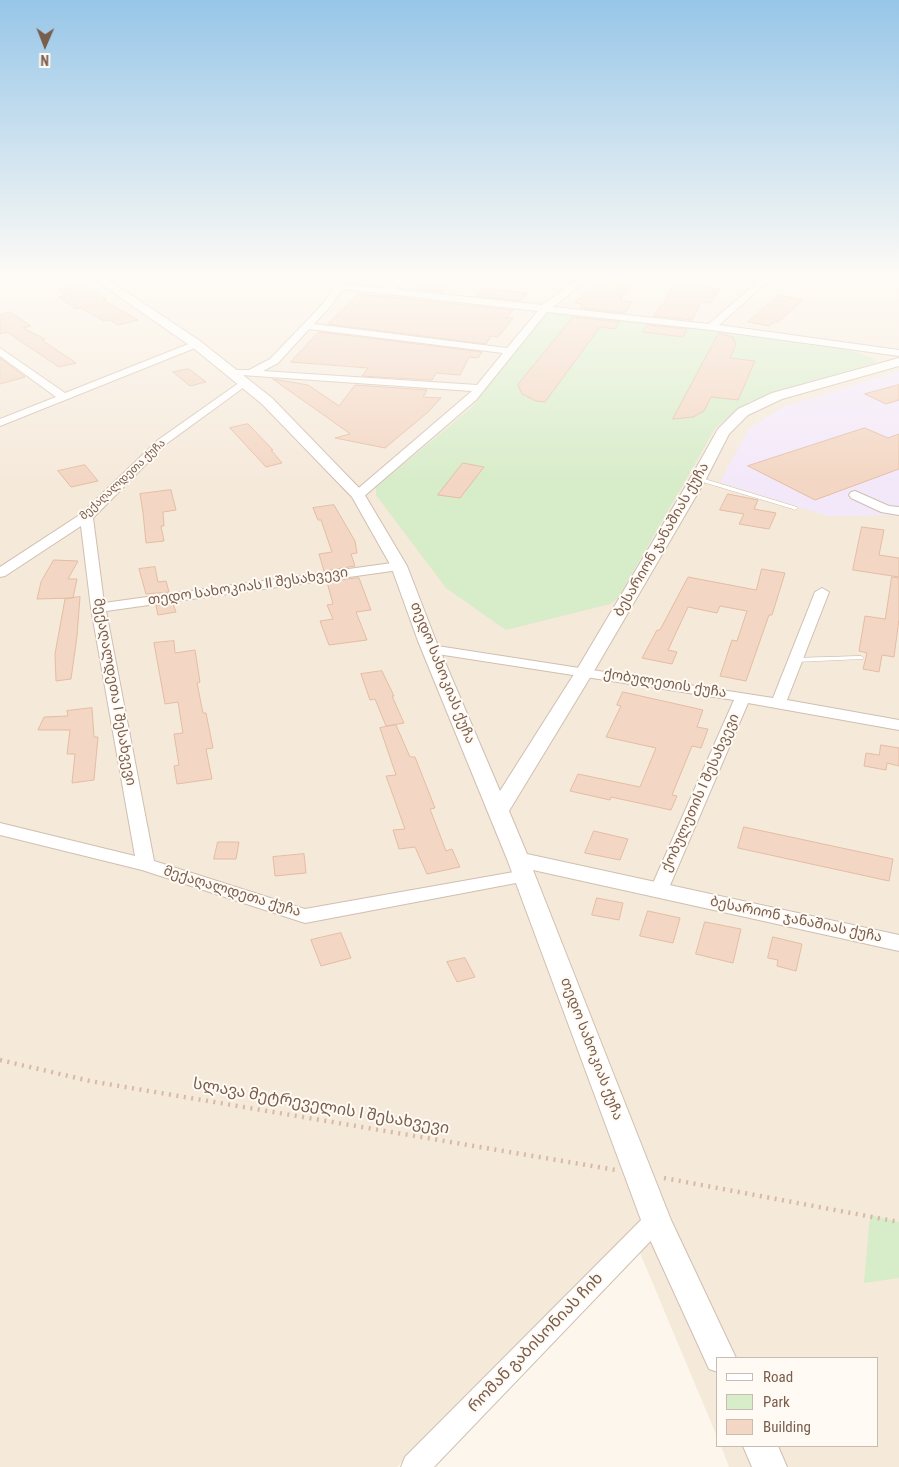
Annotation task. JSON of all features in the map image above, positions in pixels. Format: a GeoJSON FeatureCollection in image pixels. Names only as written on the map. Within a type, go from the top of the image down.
{"type":"FeatureCollection","features":[{"type":"Feature","properties":{"kind":"street"},"geometry":{"type":"LineString","coordinates":[[0,423],[192,345]]}},
{"type":"Feature","properties":{"kind":"street","name":"თედო სახოკიას ქუჩა"},"geometry":{"type":"LineString","coordinates":[[198,345],[242,376],[358,495],[399,566],[431,649],[521,867],[656,1220],[720,1357]]}},
{"type":"Feature","properties":{"kind":"street","name":"მექაღალდეთა ქუჩა"},"geometry":{"type":"LineString","coordinates":[[0,573],[86,517],[162,442],[242,376],[274,361],[288,345]]}},
{"type":"Feature","properties":{"kind":"street"},"geometry":{"type":"LineString","coordinates":[[465,345],[510,351]]}},
{"type":"Feature","properties":{"kind":"street"},"geometry":{"type":"LineString","coordinates":[[358,495],[472,398],[515,345]]}},
{"type":"Feature","properties":{"kind":"street"},"geometry":{"type":"LineString","coordinates":[[816,345],[899,360]]}},
{"type":"Feature","properties":{"kind":"street"},"geometry":{"type":"LineString","coordinates":[[0,350],[63,397]]}},
{"type":"Feature","properties":{"kind":"street","name":"ბესარიონ ჯანაშიას ქუჩა"},"geometry":{"type":"LineString","coordinates":[[498,810],[585,671],[698,479],[723,432],[743,412],[777,396],[899,360]]}},
{"type":"Feature","properties":{"kind":"street"},"geometry":{"type":"LineString","coordinates":[[242,376],[480,388]]}},
{"type":"Feature","properties":{"kind":"street"},"geometry":{"type":"LineString","coordinates":[[855,495],[886,509],[899,511]]}},
{"type":"Feature","properties":{"kind":"street","name":"მექაღალდეთა I შესახვევი"},"geometry":{"type":"LineString","coordinates":[[86,517],[98,608],[146,866]]}},
{"type":"Feature","properties":{"kind":"street","name":"თედო სახოკიას II შესახვევი"},"geometry":{"type":"LineString","coordinates":[[98,608],[399,566]]}},
{"type":"Feature","properties":{"kind":"street"},"geometry":{"type":"LineString","coordinates":[[778,704],[822,592]]}},
{"type":"Feature","properties":{"kind":"street","name":"ქობულეთის ქუჩა"},"geometry":{"type":"LineString","coordinates":[[431,649],[585,671],[899,724]]}},
{"type":"Feature","properties":{"kind":"street","name":"ქობულეთის I შესახვევი"},"geometry":{"type":"LineString","coordinates":[[659,890],[743,697]]}},
{"type":"Feature","properties":{"kind":"street","name":"მექაღალდეთა ქუჩა"},"geometry":{"type":"LineString","coordinates":[[0,829],[146,866],[305,916],[521,867]]}},
{"type":"Feature","properties":{"kind":"street","name":"ბესარიონ ჯანაშიას ქუჩა"},"geometry":{"type":"LineString","coordinates":[[521,867],[659,890],[899,943]]}},
{"type":"Feature","properties":{"kind":"street","name":"რომან გაბისონიას ჩიხ"},"geometry":{"type":"LineString","coordinates":[[415,1467],[656,1220]]}},
{"type":"Feature","properties":{"kind":"street"},"geometry":{"type":"LineString","coordinates":[[760,1447],[770,1467]]}},
{"type":"Feature","properties":{"kind":"lane"},"geometry":{"type":"LineString","coordinates":[[698,479],[795,508]]}},
{"type":"Feature","properties":{"kind":"lane"},"geometry":{"type":"LineString","coordinates":[[795,660],[861,658]]}},
{"type":"Feature","properties":{"kind":"path","name":"სლავა მეტრეველის I შესახვევი"},"geometry":{"type":"LineString","coordinates":[[0,1060],[100,1082],[640,1174],[899,1222]]}},
{"type":"Feature","properties":{"kind":"shaded area"},"geometry":{"type":"Polygon","coordinates":[[[0,345],[899,345],[899,1467],[729,1467],[721,1447],[879,1447],[879,1357],[716,1357],[716,1434],[635,1241],[397,1467],[0,1467],[0,345]]]}},
{"type":"Feature","properties":{"kind":"shaded area"},"geometry":{"type":"Polygon","coordinates":[[[899,371],[899,515],[828,516],[720,482],[749,428],[783,407],[899,371]]]}},
{"type":"Feature","properties":{"kind":"green space"},"geometry":{"type":"Polygon","coordinates":[[[521,345],[828,345],[843,348],[873,358],[877,362],[750,401],[716,427],[618,598],[610,604],[506,630],[446,588],[376,495],[376,487],[471,408],[521,345]]]}},
{"type":"Feature","properties":{"kind":"green space"},"geometry":{"type":"Polygon","coordinates":[[[870,1215],[899,1222],[899,1278],[864,1283],[870,1215]]]}},
{"type":"Feature","properties":{"kind":"building"},"geometry":{"type":"Polygon","coordinates":[[[27,345],[50,345],[76,363],[59,367],[27,345]]]}},
{"type":"Feature","properties":{"kind":"building"},"geometry":{"type":"Polygon","coordinates":[[[306,345],[429,345],[482,352],[478,358],[469,357],[460,375],[436,373],[432,380],[362,376],[368,368],[291,362],[306,345]]]}},
{"type":"Feature","properties":{"kind":"building"},"geometry":{"type":"Polygon","coordinates":[[[550,345],[586,345],[545,402],[536,401],[522,394],[518,385],[550,345]]]}},
{"type":"Feature","properties":{"kind":"building"},"geometry":{"type":"Polygon","coordinates":[[[712,345],[736,345],[730,358],[755,361],[738,400],[711,397],[704,411],[693,417],[673,419],[712,345]]]}},
{"type":"Feature","properties":{"kind":"building"},"geometry":{"type":"Polygon","coordinates":[[[1,359],[25,377],[0,384],[1,359]]]}},
{"type":"Feature","properties":{"kind":"building"},"geometry":{"type":"Polygon","coordinates":[[[189,369],[206,382],[190,386],[173,372],[189,369]]]}},
{"type":"Feature","properties":{"kind":"building"},"geometry":{"type":"Polygon","coordinates":[[[273,379],[308,385],[339,406],[355,385],[427,390],[423,397],[441,398],[428,412],[385,448],[335,438],[350,434],[273,379]]]}},
{"type":"Feature","properties":{"kind":"building"},"geometry":{"type":"Polygon","coordinates":[[[899,385],[899,400],[886,404],[865,394],[899,385]]]}},
{"type":"Feature","properties":{"kind":"building"},"geometry":{"type":"Polygon","coordinates":[[[248,424],[273,450],[271,450],[282,463],[266,467],[230,428],[248,424]]]}},
{"type":"Feature","properties":{"kind":"building"},"geometry":{"type":"Polygon","coordinates":[[[865,428],[888,438],[899,434],[899,469],[815,500],[748,466],[865,428]]]}},
{"type":"Feature","properties":{"kind":"building"},"geometry":{"type":"Polygon","coordinates":[[[463,463],[484,467],[460,498],[438,495],[463,463]]]}},
{"type":"Feature","properties":{"kind":"building"},"geometry":{"type":"Polygon","coordinates":[[[85,465],[98,481],[71,487],[58,471],[85,465]]]}},
{"type":"Feature","properties":{"kind":"building"},"geometry":{"type":"Polygon","coordinates":[[[171,490],[176,510],[163,512],[164,526],[161,526],[164,541],[146,543],[140,494],[171,490]]]}},
{"type":"Feature","properties":{"kind":"building"},"geometry":{"type":"Polygon","coordinates":[[[728,494],[758,500],[754,509],[776,513],[769,529],[739,524],[744,514],[720,510],[728,494]]]}},
{"type":"Feature","properties":{"kind":"building"},"geometry":{"type":"Polygon","coordinates":[[[334,505],[355,541],[357,553],[351,554],[355,566],[324,571],[319,554],[332,552],[321,520],[318,520],[313,508],[334,505]]]}},
{"type":"Feature","properties":{"kind":"building"},"geometry":{"type":"Polygon","coordinates":[[[862,527],[884,530],[879,555],[899,558],[899,577],[853,570],[862,527]]]}},
{"type":"Feature","properties":{"kind":"building"},"geometry":{"type":"Polygon","coordinates":[[[54,560],[78,561],[68,579],[77,579],[73,598],[37,599],[41,582],[54,560]]]}},
{"type":"Feature","properties":{"kind":"building"},"geometry":{"type":"Polygon","coordinates":[[[155,567],[158,582],[166,581],[169,592],[146,594],[139,569],[155,567]]]}},
{"type":"Feature","properties":{"kind":"building"},"geometry":{"type":"Polygon","coordinates":[[[762,569],[785,573],[772,615],[769,615],[746,681],[720,676],[732,640],[737,641],[747,611],[720,606],[717,613],[688,607],[668,650],[677,652],[672,664],[642,658],[657,630],[660,630],[688,577],[756,590],[762,569]]]}},
{"type":"Feature","properties":{"kind":"building"},"geometry":{"type":"Polygon","coordinates":[[[892,577],[899,578],[899,619],[894,657],[882,655],[879,672],[863,669],[867,653],[859,651],[865,616],[885,619],[892,577]]]}},
{"type":"Feature","properties":{"kind":"building"},"geometry":{"type":"Polygon","coordinates":[[[359,578],[371,610],[356,612],[367,640],[329,645],[320,621],[333,619],[327,605],[333,604],[327,582],[359,578]]]}},
{"type":"Feature","properties":{"kind":"building"},"geometry":{"type":"Polygon","coordinates":[[[80,597],[71,679],[56,681],[55,654],[65,599],[80,597]]]}},
{"type":"Feature","properties":{"kind":"building"},"geometry":{"type":"Polygon","coordinates":[[[173,604],[176,612],[158,615],[156,606],[173,604]]]}},
{"type":"Feature","properties":{"kind":"building"},"geometry":{"type":"Polygon","coordinates":[[[174,641],[175,653],[195,650],[200,682],[197,683],[203,713],[206,713],[213,748],[206,749],[212,779],[177,784],[174,766],[179,765],[174,734],[183,733],[178,702],[165,704],[154,643],[174,641]]]}},
{"type":"Feature","properties":{"kind":"building"},"geometry":{"type":"Polygon","coordinates":[[[382,671],[404,723],[386,726],[375,699],[370,700],[361,674],[382,671]]]}},
{"type":"Feature","properties":{"kind":"building"},"geometry":{"type":"Polygon","coordinates":[[[623,692],[703,710],[697,727],[708,729],[701,748],[692,746],[672,795],[677,796],[671,810],[611,797],[610,800],[570,791],[578,774],[640,787],[656,748],[606,737],[621,706],[617,705],[623,692]]]}},
{"type":"Feature","properties":{"kind":"building"},"geometry":{"type":"Polygon","coordinates":[[[92,708],[94,737],[98,737],[94,780],[72,783],[75,754],[67,754],[70,730],[38,730],[44,717],[68,716],[67,711],[92,708]]]}},
{"type":"Feature","properties":{"kind":"building"},"geometry":{"type":"Polygon","coordinates":[[[396,725],[410,757],[415,757],[435,808],[430,809],[446,851],[452,849],[460,867],[427,874],[415,847],[399,849],[393,830],[405,829],[386,776],[396,775],[380,728],[396,725]]]}},
{"type":"Feature","properties":{"kind":"building"},"geometry":{"type":"Polygon","coordinates":[[[881,745],[899,748],[899,766],[887,763],[886,770],[864,766],[866,753],[879,755],[881,745]]]}},
{"type":"Feature","properties":{"kind":"building"},"geometry":{"type":"Polygon","coordinates":[[[744,827],[893,859],[889,881],[738,848],[744,827]]]}},
{"type":"Feature","properties":{"kind":"building"},"geometry":{"type":"Polygon","coordinates":[[[594,831],[628,839],[620,860],[585,853],[594,831]]]}},
{"type":"Feature","properties":{"kind":"building"},"geometry":{"type":"Polygon","coordinates":[[[218,842],[239,842],[236,859],[214,859],[218,842]]]}},
{"type":"Feature","properties":{"kind":"building"},"geometry":{"type":"Polygon","coordinates":[[[304,854],[306,873],[275,876],[273,857],[304,854]]]}},
{"type":"Feature","properties":{"kind":"building"},"geometry":{"type":"Polygon","coordinates":[[[597,898],[623,903],[619,920],[592,915],[597,898]]]}},
{"type":"Feature","properties":{"kind":"building"},"geometry":{"type":"Polygon","coordinates":[[[648,911],[680,918],[673,943],[640,936],[648,911]]]}},
{"type":"Feature","properties":{"kind":"building"},"geometry":{"type":"Polygon","coordinates":[[[705,922],[741,929],[733,963],[696,954],[705,922]]]}},
{"type":"Feature","properties":{"kind":"building"},"geometry":{"type":"Polygon","coordinates":[[[341,933],[351,958],[321,966],[311,940],[341,933]]]}},
{"type":"Feature","properties":{"kind":"building"},"geometry":{"type":"Polygon","coordinates":[[[773,937],[802,944],[796,971],[777,966],[778,960],[768,958],[773,937]]]}},
{"type":"Feature","properties":{"kind":"building"},"geometry":{"type":"Polygon","coordinates":[[[465,958],[475,977],[457,982],[447,962],[465,958]]]}}]}
